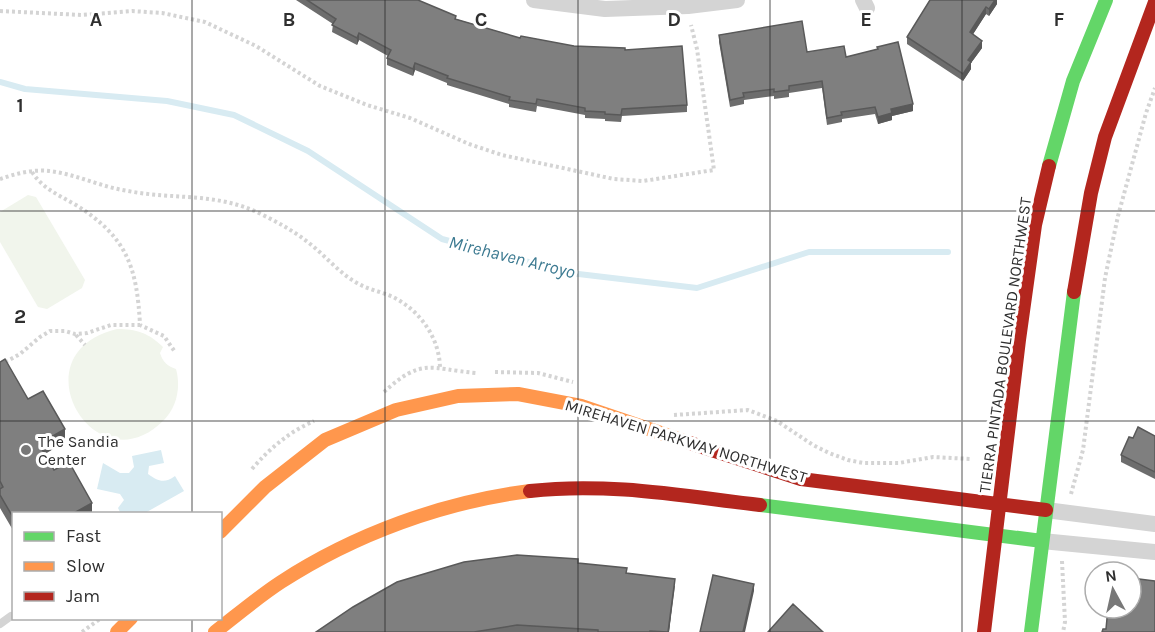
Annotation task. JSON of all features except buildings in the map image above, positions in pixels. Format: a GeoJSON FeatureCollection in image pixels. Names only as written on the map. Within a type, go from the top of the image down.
{"type":"FeatureCollection","features":[{"type":"Feature","properties":{"kind":"street"},"geometry":{"type":"LineString","coordinates":[[534,0],[605,9],[688,6],[737,0]]}},
{"type":"Feature","properties":{"kind":"street","name":"TIERRA PINTADA BOULEVARD NORTHWEST"},"geometry":{"type":"LineString","coordinates":[[984,632],[1035,225],[1051,157],[1073,81],[1106,0]]}},
{"type":"Feature","properties":{"kind":"street"},"geometry":{"type":"LineString","coordinates":[[1030,632],[1074,295],[1091,192],[1105,137],[1155,2]]}},
{"type":"Feature","properties":{"kind":"street","name":"MIREHAVEN PARKWAY NORTHWEST"},"geometry":{"type":"LineString","coordinates":[[222,530],[265,487],[325,440],[396,410],[458,396],[518,394],[581,406],[738,460],[801,479],[1155,525]]}},
{"type":"Feature","properties":{"kind":"street","name":"MIREHAVEN PARKWAY NORTHWEST"},"geometry":{"type":"LineString","coordinates":[[214,632],[283,581],[331,554],[393,526],[448,507],[509,494],[565,487],[623,488],[1042,541],[1155,552]]}},
{"type":"Feature","properties":{"kind":"street"},"geometry":{"type":"LineString","coordinates":[[117,632],[129,620]]}},
{"type":"Feature","properties":{"kind":"lane"},"geometry":{"type":"LineString","coordinates":[[0,624],[11,616]]}},
{"type":"Feature","properties":{"kind":"path"},"geometry":{"type":"LineString","coordinates":[[0,11],[82,15],[142,11],[205,22],[256,46],[320,86],[367,105],[410,118],[469,144],[502,155],[573,171],[614,179],[643,181],[714,170],[697,49],[691,25]]}},
{"type":"Feature","properties":{"kind":"path"},"geometry":{"type":"LineString","coordinates":[[1071,494],[1083,450],[1105,278],[1121,205],[1146,112],[1155,88]]}},
{"type":"Feature","properties":{"kind":"path"},"geometry":{"type":"LineString","coordinates":[[0,179],[31,171],[48,171],[135,192],[160,196],[187,195],[231,202],[259,213],[305,240],[338,270],[357,283],[394,298],[413,311],[431,332],[440,367],[476,373]]}},
{"type":"Feature","properties":{"kind":"path"},"geometry":{"type":"LineString","coordinates":[[31,171],[48,190],[90,214],[119,244],[131,266],[136,283],[140,325]]}},
{"type":"Feature","properties":{"kind":"path"},"geometry":{"type":"LineString","coordinates":[[0,365],[20,354],[50,331],[87,333],[111,325],[140,325],[164,336],[175,352]]}},
{"type":"Feature","properties":{"kind":"path"},"geometry":{"type":"LineString","coordinates":[[75,334],[85,345]]}},
{"type":"Feature","properties":{"kind":"path"},"geometry":{"type":"LineString","coordinates":[[488,372],[538,373],[580,384]]}},
{"type":"Feature","properties":{"kind":"path"},"geometry":{"type":"LineString","coordinates":[[666,415],[748,410],[777,421],[829,453],[863,463],[899,463],[933,457],[971,459]]}},
{"type":"Feature","properties":{"kind":"path"},"geometry":{"type":"LineString","coordinates":[[1062,555],[1065,622],[1063,632]]}},
{"type":"Feature","properties":{"kind":"path"},"geometry":{"type":"LineString","coordinates":[[82,632],[98,620]]}},
{"type":"Feature","properties":{"kind":"shaded area"},"geometry":{"type":"Polygon","coordinates":[[[28,195],[36,197],[85,280],[82,288],[47,309],[38,307],[0,242],[0,212],[28,195]]]}},
{"type":"Feature","properties":{"kind":"shaded area"},"geometry":{"type":"Polygon","coordinates":[[[117,329],[142,333],[153,338],[163,347],[160,353],[162,359],[176,369],[178,390],[175,403],[164,420],[138,437],[113,439],[92,428],[76,410],[69,387],[72,363],[87,343],[117,329]]]}},
{"type":"Feature","properties":{"kind":"shaded area"},"geometry":{"type":"Polygon","coordinates":[[[161,450],[164,463],[149,466],[148,474],[161,481],[175,476],[184,491],[147,512],[120,512],[118,508],[124,500],[120,494],[97,489],[103,463],[120,473],[129,473],[134,467],[132,456],[161,450]]]}},
{"type":"Feature","properties":{"kind":"waterway","name":"Mirehaven Arroyo"},"geometry":{"type":"LineString","coordinates":[[0,82],[25,89],[167,101],[234,115],[308,151],[442,239],[570,273],[697,288],[809,252],[948,252]]}},
{"type":"Feature","properties":{"kind":"traffic: fast"},"geometry":{"type":"LineString","coordinates":[[1049,166],[1073,81],[1106,0]]}},
{"type":"Feature","properties":{"kind":"traffic: fast"},"geometry":{"type":"LineString","coordinates":[[1031,632],[1074,292]]}},
{"type":"Feature","properties":{"kind":"traffic: fast"},"geometry":{"type":"LineString","coordinates":[[760,505],[1042,541]]}},
{"type":"Feature","properties":{"kind":"traffic: slow"},"geometry":{"type":"LineString","coordinates":[[222,530],[265,487],[325,440],[396,410],[458,396],[518,394],[581,406],[690,443]]}},
{"type":"Feature","properties":{"kind":"traffic: slow"},"geometry":{"type":"LineString","coordinates":[[215,632],[281,582],[309,565],[369,535],[432,512],[497,496],[530,491]]}},
{"type":"Feature","properties":{"kind":"traffic: slow"},"geometry":{"type":"LineString","coordinates":[[117,632],[129,620]]}},
{"type":"Feature","properties":{"kind":"traffic: jam"},"geometry":{"type":"LineString","coordinates":[[1074,292],[1091,193],[1105,137],[1155,2]]}},
{"type":"Feature","properties":{"kind":"traffic: jam"},"geometry":{"type":"LineString","coordinates":[[984,632],[1035,225],[1049,166]]}},
{"type":"Feature","properties":{"kind":"traffic: jam"},"geometry":{"type":"LineString","coordinates":[[690,443],[801,479],[1046,510]]}},
{"type":"Feature","properties":{"kind":"traffic: jam"},"geometry":{"type":"LineString","coordinates":[[530,491],[617,489],[760,505]]}},
{"type":"Feature","properties":{"kind":"place","name":"The Sandia Center"},"geometry":{"type":"Point","coordinates":[26,450]}}]}
